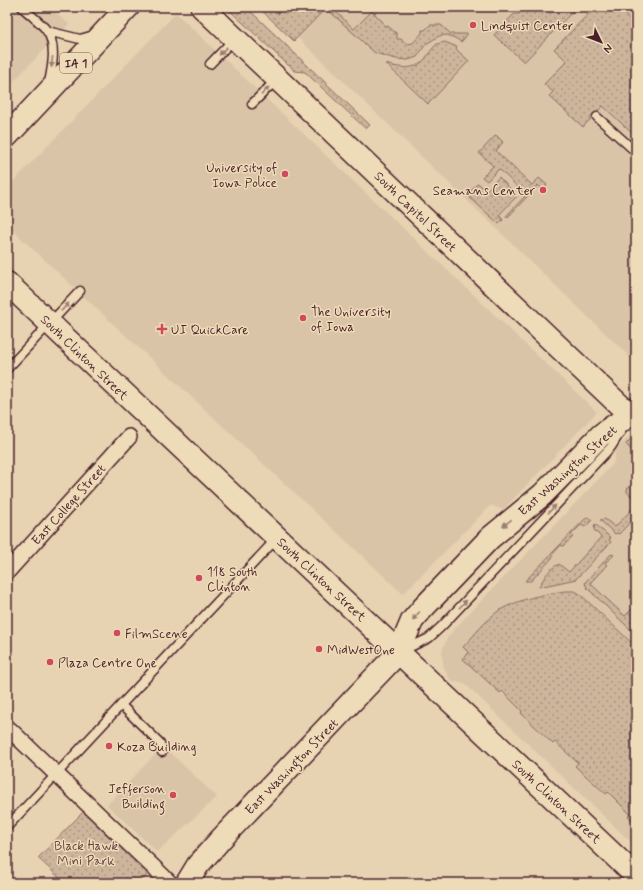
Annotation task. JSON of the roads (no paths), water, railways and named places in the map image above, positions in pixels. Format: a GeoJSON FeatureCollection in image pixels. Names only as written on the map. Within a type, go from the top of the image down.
{"type":"FeatureCollection","features":[{"type":"Feature","properties":{"kind":"street","name":"IA 1"},"geometry":{"type":"LineString","coordinates":[[7,136],[128,7]]}},
{"type":"Feature","properties":{"kind":"street","name":"South Capitol Street"},"geometry":{"type":"LineString","coordinates":[[202,7],[633,412]]}},
{"type":"Feature","properties":{"kind":"street","name":"South Clinton Street"},"geometry":{"type":"LineString","coordinates":[[7,283],[636,876]]}},
{"type":"Feature","properties":{"kind":"street","name":"East Washington Street"},"geometry":{"type":"LineString","coordinates":[[187,883],[198,864],[216,844],[399,652],[412,621],[490,538],[542,495],[605,432],[633,412]]}},
{"type":"Feature","properties":{"kind":"street","name":"East College Street"},"geometry":{"type":"LineString","coordinates":[[7,572],[129,436]]}},
{"type":"Feature","properties":{"kind":"street"},"geometry":{"type":"LineString","coordinates":[[7,727],[170,883]]}},
{"type":"Feature","properties":{"kind":"lane"},"geometry":{"type":"LineString","coordinates":[[22,7],[47,31],[51,41],[53,59],[47,94]]}},
{"type":"Feature","properties":{"kind":"lane"},"geometry":{"type":"LineString","coordinates":[[47,31],[80,39],[105,32]]}},
{"type":"Feature","properties":{"kind":"lane"},"geometry":{"type":"LineString","coordinates":[[210,64],[235,38]]}},
{"type":"Feature","properties":{"kind":"lane"},"geometry":{"type":"LineString","coordinates":[[252,104],[277,78]]}},
{"type":"Feature","properties":{"kind":"lane"},"geometry":{"type":"LineString","coordinates":[[597,117],[636,152]]}},
{"type":"Feature","properties":{"kind":"lane"},"geometry":{"type":"LineString","coordinates":[[7,368],[80,291]]}},
{"type":"Feature","properties":{"kind":"lane"},"geometry":{"type":"LineString","coordinates":[[7,827],[278,538]]}},
{"type":"Feature","properties":{"kind":"lane"},"geometry":{"type":"LineString","coordinates":[[121,705],[160,743],[162,752]]}},
{"type":"Feature","properties":{"kind":"place","name":"Lindquist Center"},"geometry":{"type":"Point","coordinates":[473,25]}},
{"type":"Feature","properties":{"kind":"place","name":"University of Iowa Police"},"geometry":{"type":"Point","coordinates":[285,174]}},
{"type":"Feature","properties":{"kind":"place","name":"Seamans Center"},"geometry":{"type":"Point","coordinates":[543,190]}},
{"type":"Feature","properties":{"kind":"place","name":"The University of Iowa"},"geometry":{"type":"Point","coordinates":[303,318]}},
{"type":"Feature","properties":{"kind":"place","name":"UI QuickCare"},"geometry":{"type":"Point","coordinates":[162,329]}},
{"type":"Feature","properties":{"kind":"place","name":"118 South Clinton"},"geometry":{"type":"Point","coordinates":[199,578]}},
{"type":"Feature","properties":{"kind":"place","name":"FilmScene"},"geometry":{"type":"Point","coordinates":[117,633]}},
{"type":"Feature","properties":{"kind":"place","name":"MidWestOne"},"geometry":{"type":"Point","coordinates":[319,649]}},
{"type":"Feature","properties":{"kind":"place","name":"Plaza Centre One"},"geometry":{"type":"Point","coordinates":[50,662]}},
{"type":"Feature","properties":{"kind":"place","name":"Koza Building"},"geometry":{"type":"Point","coordinates":[109,746]}},
{"type":"Feature","properties":{"kind":"place","name":"Jefferson Building"},"geometry":{"type":"Point","coordinates":[173,795]}},
{"type":"Feature","properties":{"kind":"park label","name":"Black Hawk Mini Park"},"geometry":{"type":"Point","coordinates":[86,852]}}]}
